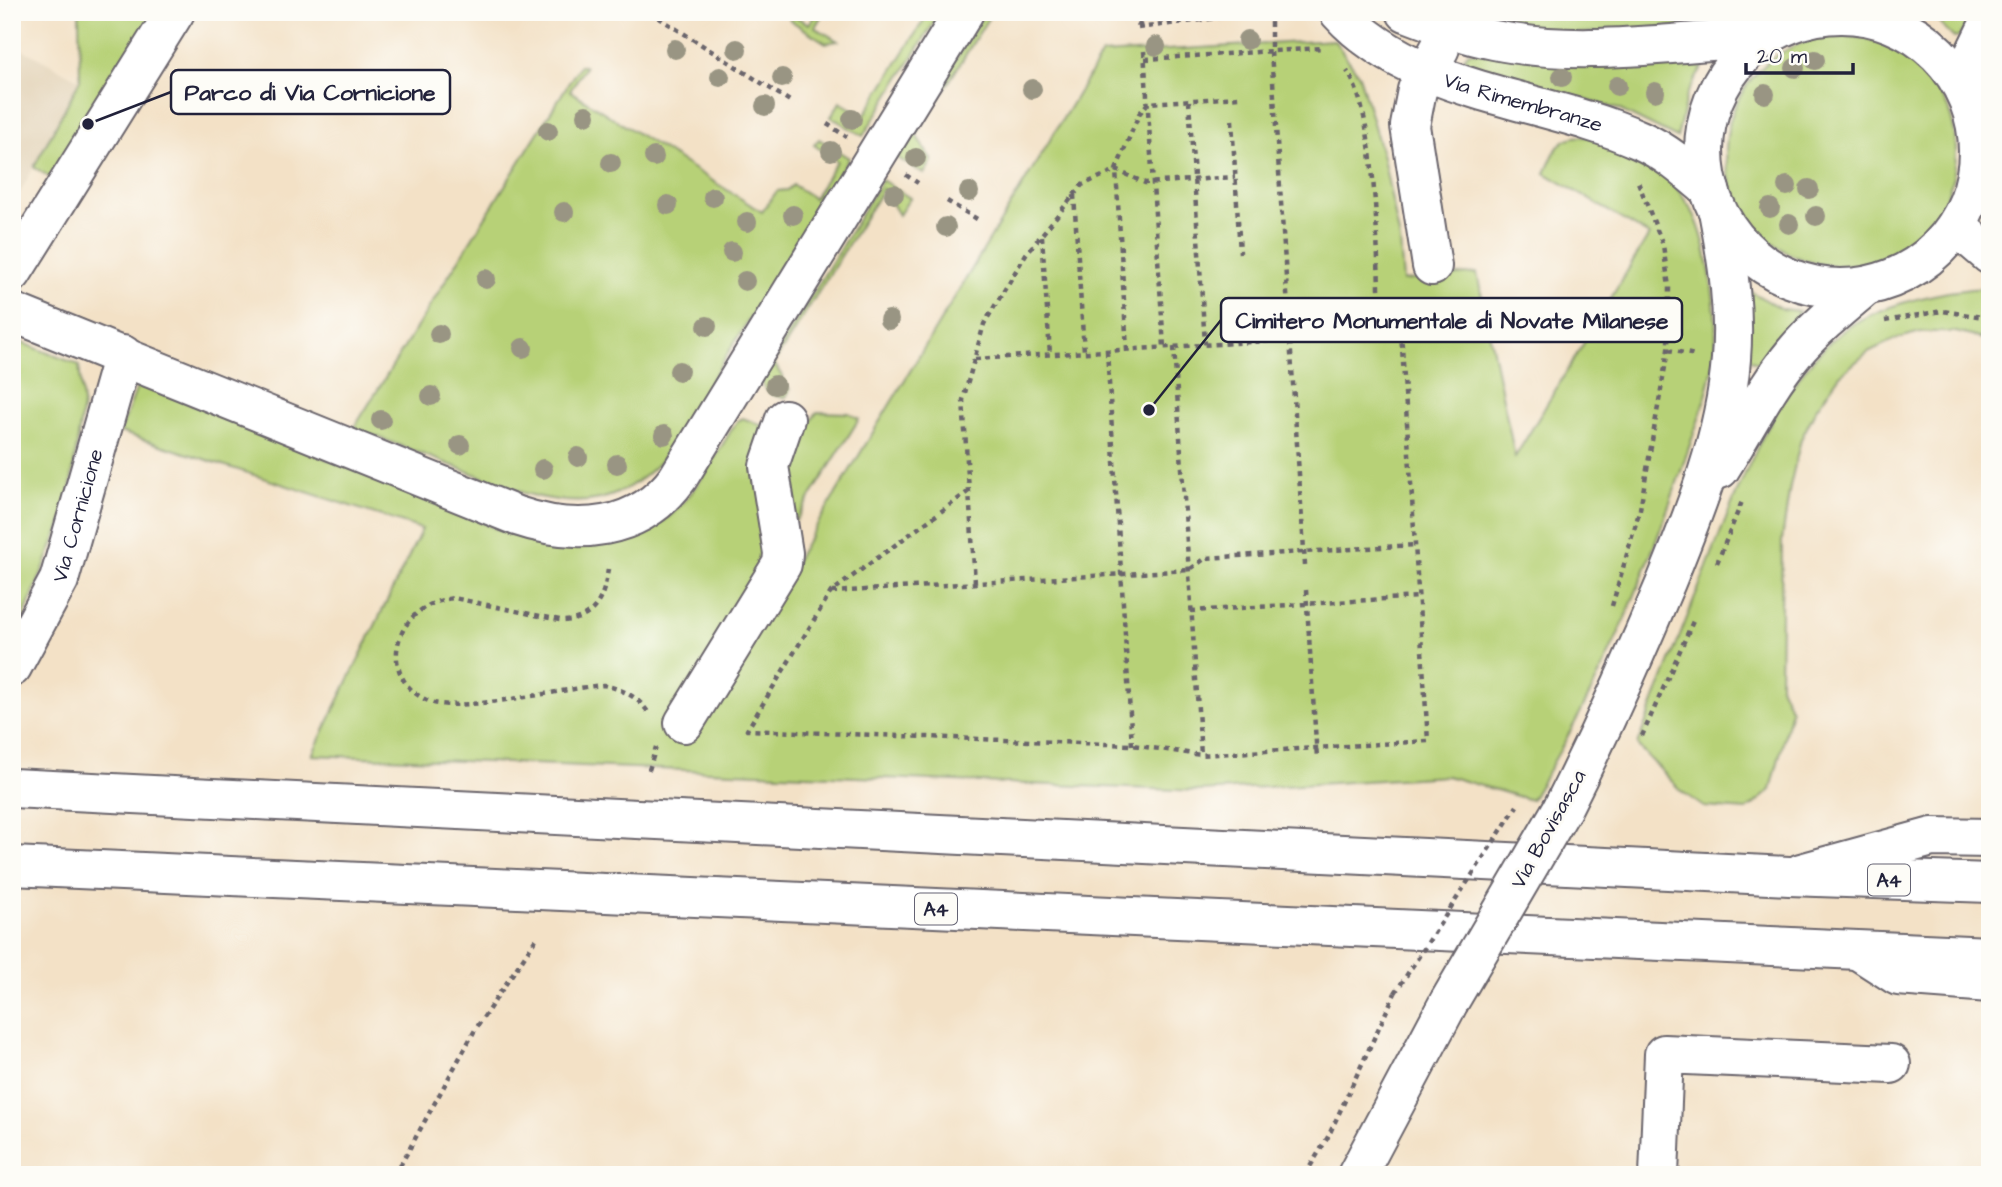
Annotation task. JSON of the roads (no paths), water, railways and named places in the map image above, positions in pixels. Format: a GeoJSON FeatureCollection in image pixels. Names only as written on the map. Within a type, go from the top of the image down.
{"type":"FeatureCollection","features":[{"type":"Feature","properties":{"kind":"main road"},"geometry":{"type":"LineString","coordinates":[[12,273],[175,12]]}},
{"type":"Feature","properties":{"kind":"main road"},"geometry":{"type":"LineString","coordinates":[[12,312],[540,524],[560,528],[612,525],[642,513],[667,494],[709,430],[964,12]]}},
{"type":"Feature","properties":{"kind":"main road"},"geometry":{"type":"LineString","coordinates":[[1406,12],[1450,29],[1496,40],[1609,47],[1762,38],[1785,25],[1815,16],[1866,13],[1921,40],[1946,62],[1965,90],[1984,162],[1956,226],[1939,248],[1917,265],[1892,278],[1866,286],[1824,286],[1784,275],[1746,249],[1714,200]]}},
{"type":"Feature","properties":{"kind":"main road"},"geometry":{"type":"LineString","coordinates":[[1965,90],[1967,69],[1990,22]]}},
{"type":"Feature","properties":{"kind":"main road"},"geometry":{"type":"LineString","coordinates":[[1432,266],[1410,126],[1417,90],[1450,29]]}},
{"type":"Feature","properties":{"kind":"main road","name":"Via Rimembranze"},"geometry":{"type":"LineString","coordinates":[[1335,30],[1427,72],[1615,129],[1672,158],[1714,200]]}},
{"type":"Feature","properties":{"kind":"main road","name":"Via Bovisasca"},"geometry":{"type":"LineString","coordinates":[[1346,1175],[1363,1160],[1449,1002],[1562,809],[1616,702],[1699,500],[1721,423],[1731,362],[1731,282],[1704,156],[1707,122],[1718,90],[1737,61],[1762,38]]}},
{"type":"Feature","properties":{"kind":"main road"},"geometry":{"type":"LineString","coordinates":[[1956,226],[1990,255]]}},
{"type":"Feature","properties":{"kind":"main road","name":"Via Bovisasca"},"geometry":{"type":"LineString","coordinates":[[1699,500],[1773,380],[1822,323],[1866,286]]}},
{"type":"Feature","properties":{"kind":"main road","name":"Via Cornicione"},"geometry":{"type":"LineString","coordinates":[[12,667],[59,580],[123,355]]}},
{"type":"Feature","properties":{"kind":"main road"},"geometry":{"type":"LineString","coordinates":[[664,726],[782,564],[783,553],[769,466],[785,419]]}},
{"type":"Feature","properties":{"kind":"main road","name":"A4"},"geometry":{"type":"LineString","coordinates":[[12,788],[1788,876],[1990,883]]}},
{"type":"Feature","properties":{"kind":"main road"},"geometry":{"type":"LineString","coordinates":[[1788,876],[1932,837],[1990,838]]}},
{"type":"Feature","properties":{"kind":"main road","name":"A4"},"geometry":{"type":"LineString","coordinates":[[12,866],[1990,956]]}},
{"type":"Feature","properties":{"kind":"main road"},"geometry":{"type":"LineString","coordinates":[[1859,951],[1898,976],[1990,983]]}},
{"type":"Feature","properties":{"kind":"main road"},"geometry":{"type":"LineString","coordinates":[[1659,1175],[1664,1054],[1891,1064]]}},
{"type":"Feature","properties":{"kind":"place","name":"Parco di Via Cornicione"},"geometry":{"type":"Point","coordinates":[88,124]}},
{"type":"Feature","properties":{"kind":"place","name":"Cimitero Monumentale di Novate Milanese"},"geometry":{"type":"Point","coordinates":[1149,410]}}]}
